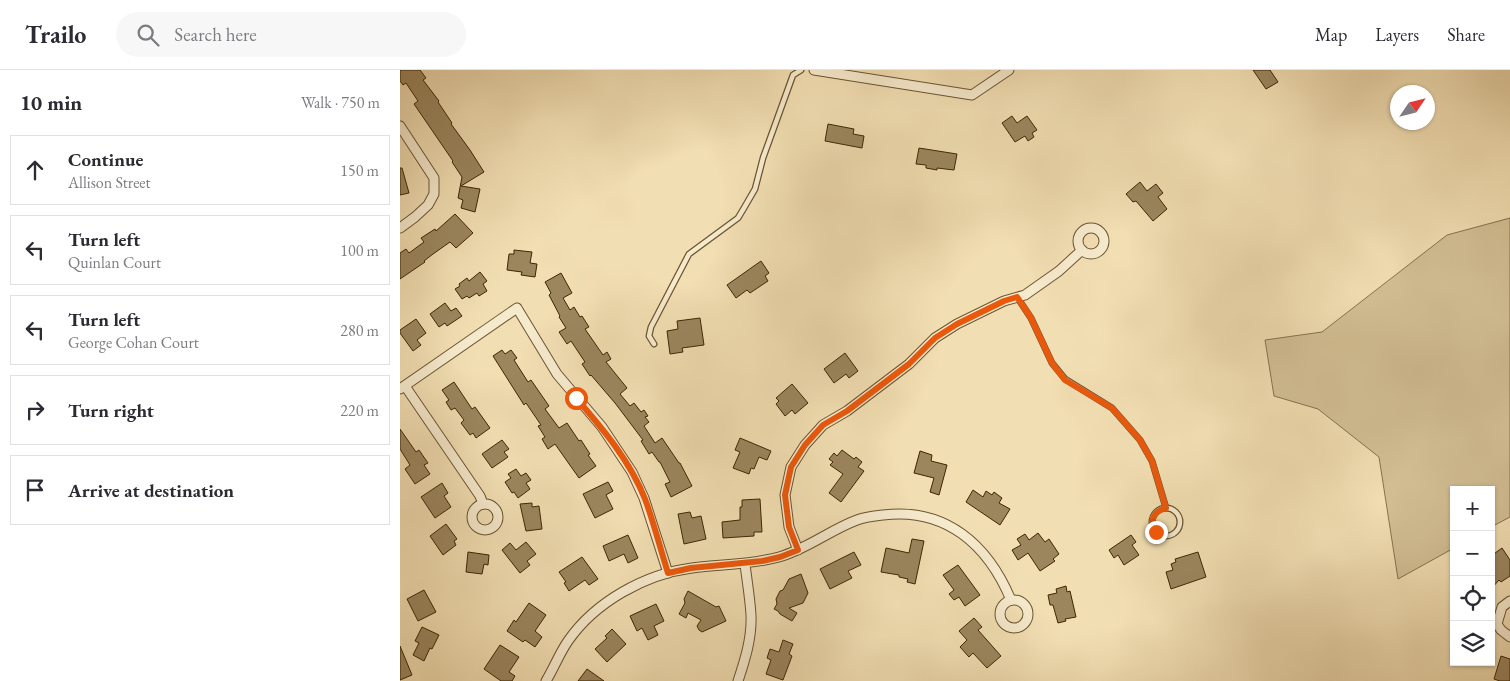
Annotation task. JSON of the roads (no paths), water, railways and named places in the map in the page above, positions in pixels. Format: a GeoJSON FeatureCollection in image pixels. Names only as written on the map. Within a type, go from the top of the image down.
{"type":"FeatureCollection","features":[{"type":"Feature","properties":{"kind":"street"},"geometry":{"type":"LineString","coordinates":[[814,70],[972,95],[1009,70]]}},
{"type":"Feature","properties":{"kind":"street"},"geometry":{"type":"LineString","coordinates":[[400,126],[434,178],[434,194],[428,205],[400,228]]}},
{"type":"Feature","properties":{"kind":"street"},"geometry":{"type":"LineString","coordinates":[[798,550],[789,527],[785,495],[791,467],[805,445],[823,425],[847,411],[909,364],[935,338],[957,324],[1004,301],[1025,295],[1059,271],[1082,250]]}},
{"type":"Feature","properties":{"kind":"street"},"geometry":{"type":"LineString","coordinates":[[483,504],[480,496],[402,388],[517,308],[557,374],[602,427],[632,472],[644,498],[668,573]]}},
{"type":"Feature","properties":{"kind":"street"},"geometry":{"type":"LineString","coordinates":[[546,681],[567,642],[591,614],[631,588],[668,573],[691,568],[745,564],[780,557],[860,519],[892,514],[912,514],[940,522],[957,531],[984,552],[995,567],[1011,600]]}},
{"type":"Feature","properties":{"kind":"street"},"geometry":{"type":"LineString","coordinates":[[738,681],[750,639],[751,616],[745,564]]}},
{"type":"Feature","properties":{"kind":"street"},"geometry":{"type":"LineString","coordinates":[[1510,602],[1502,607],[1497,624],[1510,637]]}},
{"type":"Feature","properties":{"kind":"lane"},"geometry":{"type":"LineString","coordinates":[[654,344],[649,336],[651,328],[689,254],[738,218],[755,189],[763,158],[793,75],[801,70]]}},
{"type":"Feature","properties":{"kind":"lane"},"geometry":{"type":"LineString","coordinates":[[1017,297],[1031,318],[1052,363],[1065,380],[1112,408],[1140,440],[1152,461],[1166,508]]}},
{"type":"Feature","properties":{"kind":"lane"},"geometry":{"type":"LineString","coordinates":[[1166,508],[1175,511],[1180,518],[1180,523],[1179,528],[1174,534],[1165,536],[1156,532],[1153,519],[1158,512],[1166,508]]}}]}
